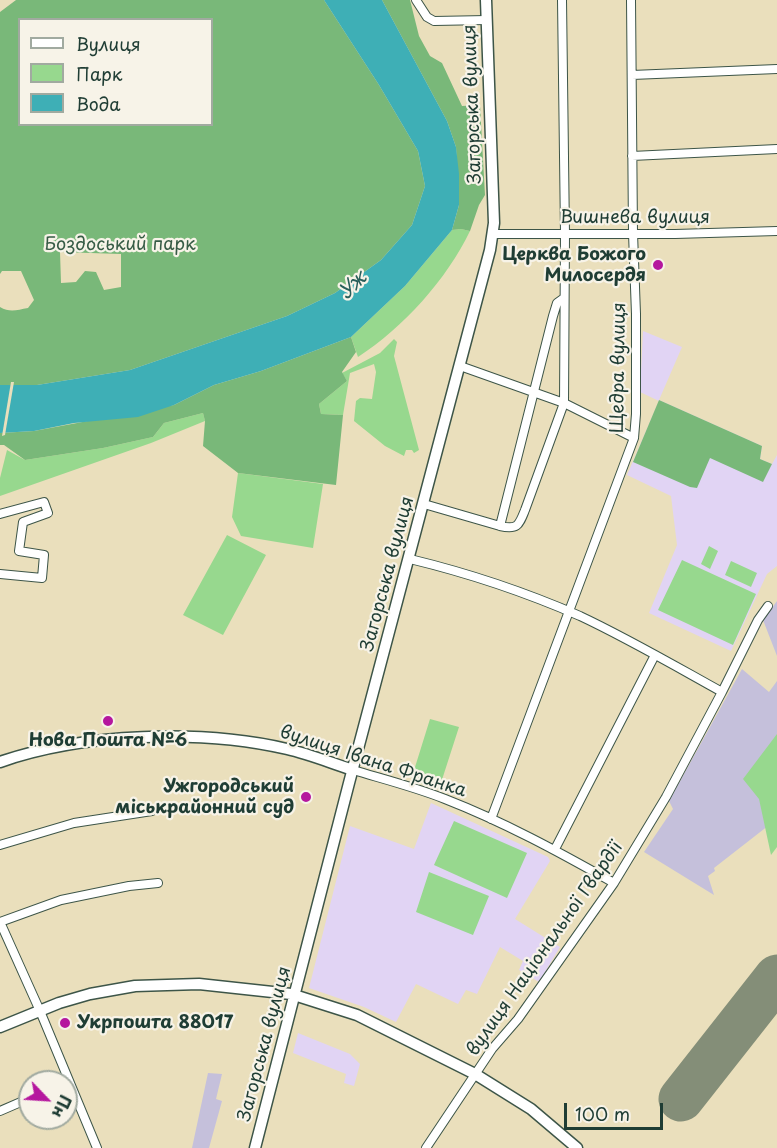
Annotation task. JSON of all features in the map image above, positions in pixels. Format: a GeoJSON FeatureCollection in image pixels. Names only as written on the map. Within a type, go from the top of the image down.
{"type":"FeatureCollection","features":[{"type":"Feature","properties":{"kind":"street"},"geometry":{"type":"LineString","coordinates":[[416,0],[427,17],[434,21],[487,20]]}},
{"type":"Feature","properties":{"kind":"street","name":"Загорська вулиця"},"geometry":{"type":"LineString","coordinates":[[255,1148],[493,234],[493,165],[486,0]]}},
{"type":"Feature","properties":{"kind":"street"},"geometry":{"type":"LineString","coordinates":[[424,504],[500,526],[515,527],[519,523],[564,403],[565,234],[562,0]]}},
{"type":"Feature","properties":{"kind":"street","name":"Щедра вулиця"},"geometry":{"type":"LineString","coordinates":[[491,819],[567,611],[634,438],[637,387],[631,0]]}},
{"type":"Feature","properties":{"kind":"street"},"geometry":{"type":"LineString","coordinates":[[632,75],[777,69]]}},
{"type":"Feature","properties":{"kind":"street"},"geometry":{"type":"LineString","coordinates":[[632,156],[777,149]]}},
{"type":"Feature","properties":{"kind":"street","name":"Вишнева вулиця"},"geometry":{"type":"LineString","coordinates":[[493,234],[675,234],[777,231]]}},
{"type":"Feature","properties":{"kind":"street"},"geometry":{"type":"LineString","coordinates":[[500,526],[553,316],[558,303],[564,298]]}},
{"type":"Feature","properties":{"kind":"street"},"geometry":{"type":"LineString","coordinates":[[460,366],[564,403],[634,438]]}},
{"type":"Feature","properties":{"kind":"street"},"geometry":{"type":"LineString","coordinates":[[0,514],[44,502],[48,513],[23,522],[20,551],[44,555],[42,578],[0,574]]}},
{"type":"Feature","properties":{"kind":"street"},"geometry":{"type":"LineString","coordinates":[[410,559],[487,580],[567,611],[722,692]]}},
{"type":"Feature","properties":{"kind":"street","name":"вулиця Національної Гвардії"},"geometry":{"type":"LineString","coordinates":[[426,1148],[475,1074],[540,989],[614,883],[666,797],[758,620],[768,606]]}},
{"type":"Feature","properties":{"kind":"street"},"geometry":{"type":"LineString","coordinates":[[555,849],[655,655]]}},
{"type":"Feature","properties":{"kind":"street","name":"вулиця Івана Франка"},"geometry":{"type":"LineString","coordinates":[[0,762],[45,749],[79,743],[159,738],[213,740],[268,746],[308,755],[444,799],[555,849],[614,883]]}},
{"type":"Feature","properties":{"kind":"street"},"geometry":{"type":"LineString","coordinates":[[0,845],[74,823],[152,811]]}},
{"type":"Feature","properties":{"kind":"street"},"geometry":{"type":"LineString","coordinates":[[62,1070],[40,1011],[0,922],[61,900],[129,886],[158,883]]}},
{"type":"Feature","properties":{"kind":"street"},"geometry":{"type":"LineString","coordinates":[[0,1027],[58,1003],[115,989],[199,984],[295,995],[365,1018],[475,1074],[531,1109],[577,1148]]}},
{"type":"Feature","properties":{"kind":"street"},"geometry":{"type":"LineString","coordinates":[[0,1111],[18,1103]]}},
{"type":"Feature","properties":{"kind":"street"},"geometry":{"type":"LineString","coordinates":[[78,1107],[96,1148]]}},
{"type":"Feature","properties":{"kind":"shaded area"},"geometry":{"type":"Polygon","coordinates":[[[643,331],[682,347],[659,400],[762,446],[760,459],[772,464],[777,455],[777,566],[767,574],[731,651],[649,613],[677,545],[671,496],[627,475],[659,401],[640,392],[643,331]]]}},
{"type":"Feature","properties":{"kind":"shaded area"},"geometry":{"type":"Polygon","coordinates":[[[777,601],[777,656],[763,620],[777,601]]]}},
{"type":"Feature","properties":{"kind":"shaded area"},"geometry":{"type":"Polygon","coordinates":[[[742,669],[769,692],[777,681],[777,750],[773,822],[714,868],[715,871],[708,876],[714,895],[644,852],[673,809],[669,801],[742,669]]]}},
{"type":"Feature","properties":{"kind":"shaded area"},"geometry":{"type":"Polygon","coordinates":[[[431,803],[548,857],[550,861],[515,919],[560,947],[539,982],[519,970],[523,961],[500,947],[477,994],[466,990],[458,1004],[416,984],[396,1022],[364,1007],[309,988],[350,826],[414,849],[431,803]]]}},
{"type":"Feature","properties":{"kind":"shaded area"},"geometry":{"type":"Polygon","coordinates":[[[298,1033],[350,1054],[360,1064],[354,1086],[344,1083],[346,1074],[293,1053],[298,1033]]]}},
{"type":"Feature","properties":{"kind":"shaded area"},"geometry":{"type":"Polygon","coordinates":[[[208,1073],[222,1074],[216,1099],[222,1101],[209,1148],[192,1148],[208,1073]]]}},
{"type":"Feature","properties":{"kind":"green space","name":"Боздоський парк"},"geometry":{"type":"Polygon","coordinates":[[[16,0],[324,0],[418,151],[425,186],[412,225],[381,260],[335,293],[287,316],[130,370],[37,385],[0,385],[0,307],[10,310],[28,308],[34,300],[21,271],[2,271],[0,274],[0,12],[16,0]],[[60,252],[61,283],[76,282],[85,271],[96,272],[104,290],[121,287],[121,254],[60,252]]]}},
{"type":"Feature","properties":{"kind":"green space"},"geometry":{"type":"Polygon","coordinates":[[[382,0],[410,0],[419,36],[430,56],[442,63],[462,106],[480,105],[485,195],[470,231],[452,230],[459,205],[456,147],[447,121],[382,0]]]}},
{"type":"Feature","properties":{"kind":"green space"},"geometry":{"type":"Polygon","coordinates":[[[452,230],[470,231],[436,284],[391,332],[358,357],[351,337],[405,286],[452,230]]]}},
{"type":"Feature","properties":{"kind":"green space"},"geometry":{"type":"Polygon","coordinates":[[[351,337],[356,352],[342,372],[347,381],[319,404],[321,414],[343,415],[336,485],[238,473],[203,446],[205,421],[203,413],[164,423],[153,437],[103,448],[25,460],[4,445],[0,445],[0,433],[34,431],[174,405],[214,385],[261,371],[351,337]]]}},
{"type":"Feature","properties":{"kind":"green space"},"geometry":{"type":"Polygon","coordinates":[[[394,339],[397,342],[394,356],[419,450],[414,453],[412,450],[406,450],[404,456],[385,446],[354,421],[356,401],[360,398],[372,399],[376,372],[374,364],[350,373],[343,415],[321,414],[319,404],[347,381],[342,373],[380,353],[394,339]]]}},
{"type":"Feature","properties":{"kind":"green space"},"geometry":{"type":"Polygon","coordinates":[[[659,400],[762,446],[760,459],[772,464],[763,482],[710,458],[697,488],[690,487],[633,462],[659,400]]]}},
{"type":"Feature","properties":{"kind":"green space"},"geometry":{"type":"Polygon","coordinates":[[[203,413],[205,421],[151,443],[0,496],[0,478],[7,450],[25,460],[103,448],[153,437],[164,423],[203,413]]]}},
{"type":"Feature","properties":{"kind":"green space"},"geometry":{"type":"Polygon","coordinates":[[[238,473],[323,484],[313,548],[241,536],[232,517],[238,473]]]}},
{"type":"Feature","properties":{"kind":"green space"},"geometry":{"type":"Polygon","coordinates":[[[227,535],[266,555],[223,635],[183,615],[227,535]]]}},
{"type":"Feature","properties":{"kind":"green space"},"geometry":{"type":"Polygon","coordinates":[[[709,546],[718,551],[710,569],[701,564],[709,546]]]}},
{"type":"Feature","properties":{"kind":"green space"},"geometry":{"type":"Polygon","coordinates":[[[682,560],[756,594],[733,645],[658,610],[682,560]]]}},
{"type":"Feature","properties":{"kind":"green space"},"geometry":{"type":"Polygon","coordinates":[[[731,561],[757,573],[751,587],[725,575],[731,561]]]}},
{"type":"Feature","properties":{"kind":"green space"},"geometry":{"type":"Polygon","coordinates":[[[430,719],[459,727],[439,789],[411,780],[430,719]]]}},
{"type":"Feature","properties":{"kind":"green space"},"geometry":{"type":"Polygon","coordinates":[[[777,734],[777,847],[771,855],[759,799],[743,779],[777,734]]]}},
{"type":"Feature","properties":{"kind":"green space"},"geometry":{"type":"Polygon","coordinates":[[[454,821],[527,853],[507,898],[434,865],[454,821]]]}},
{"type":"Feature","properties":{"kind":"green space"},"geometry":{"type":"Polygon","coordinates":[[[429,872],[489,896],[473,935],[416,912],[429,872]]]}},
{"type":"Feature","properties":{"kind":"water","name":"Уж"},"geometry":{"type":"Polygon","coordinates":[[[324,0],[382,0],[447,121],[456,147],[459,205],[452,230],[405,286],[351,337],[261,371],[214,385],[174,405],[138,417],[74,423],[34,431],[0,433],[0,385],[37,385],[130,370],[287,316],[335,293],[381,260],[412,225],[425,186],[418,151],[324,0]]]}},
{"type":"Feature","properties":{"kind":"pier"},"geometry":{"type":"Polygon","coordinates":[[[11,382],[14,382],[5,435],[2,436],[11,382]]]}},
{"type":"Feature","properties":{"kind":"runway"},"geometry":{"type":"LineString","coordinates":[[681,1099],[777,977]]}},
{"type":"Feature","properties":{"kind":"place","name":"Церква Божого Милосердя"},"geometry":{"type":"Point","coordinates":[658,265]}},
{"type":"Feature","properties":{"kind":"place","name":"Нова Пошта №6"},"geometry":{"type":"Point","coordinates":[108,721]}},
{"type":"Feature","properties":{"kind":"place","name":"Ужгородський міськрайонний суд"},"geometry":{"type":"Point","coordinates":[306,797]}},
{"type":"Feature","properties":{"kind":"place","name":"Укрпошта 88017"},"geometry":{"type":"Point","coordinates":[65,1023]}}]}
